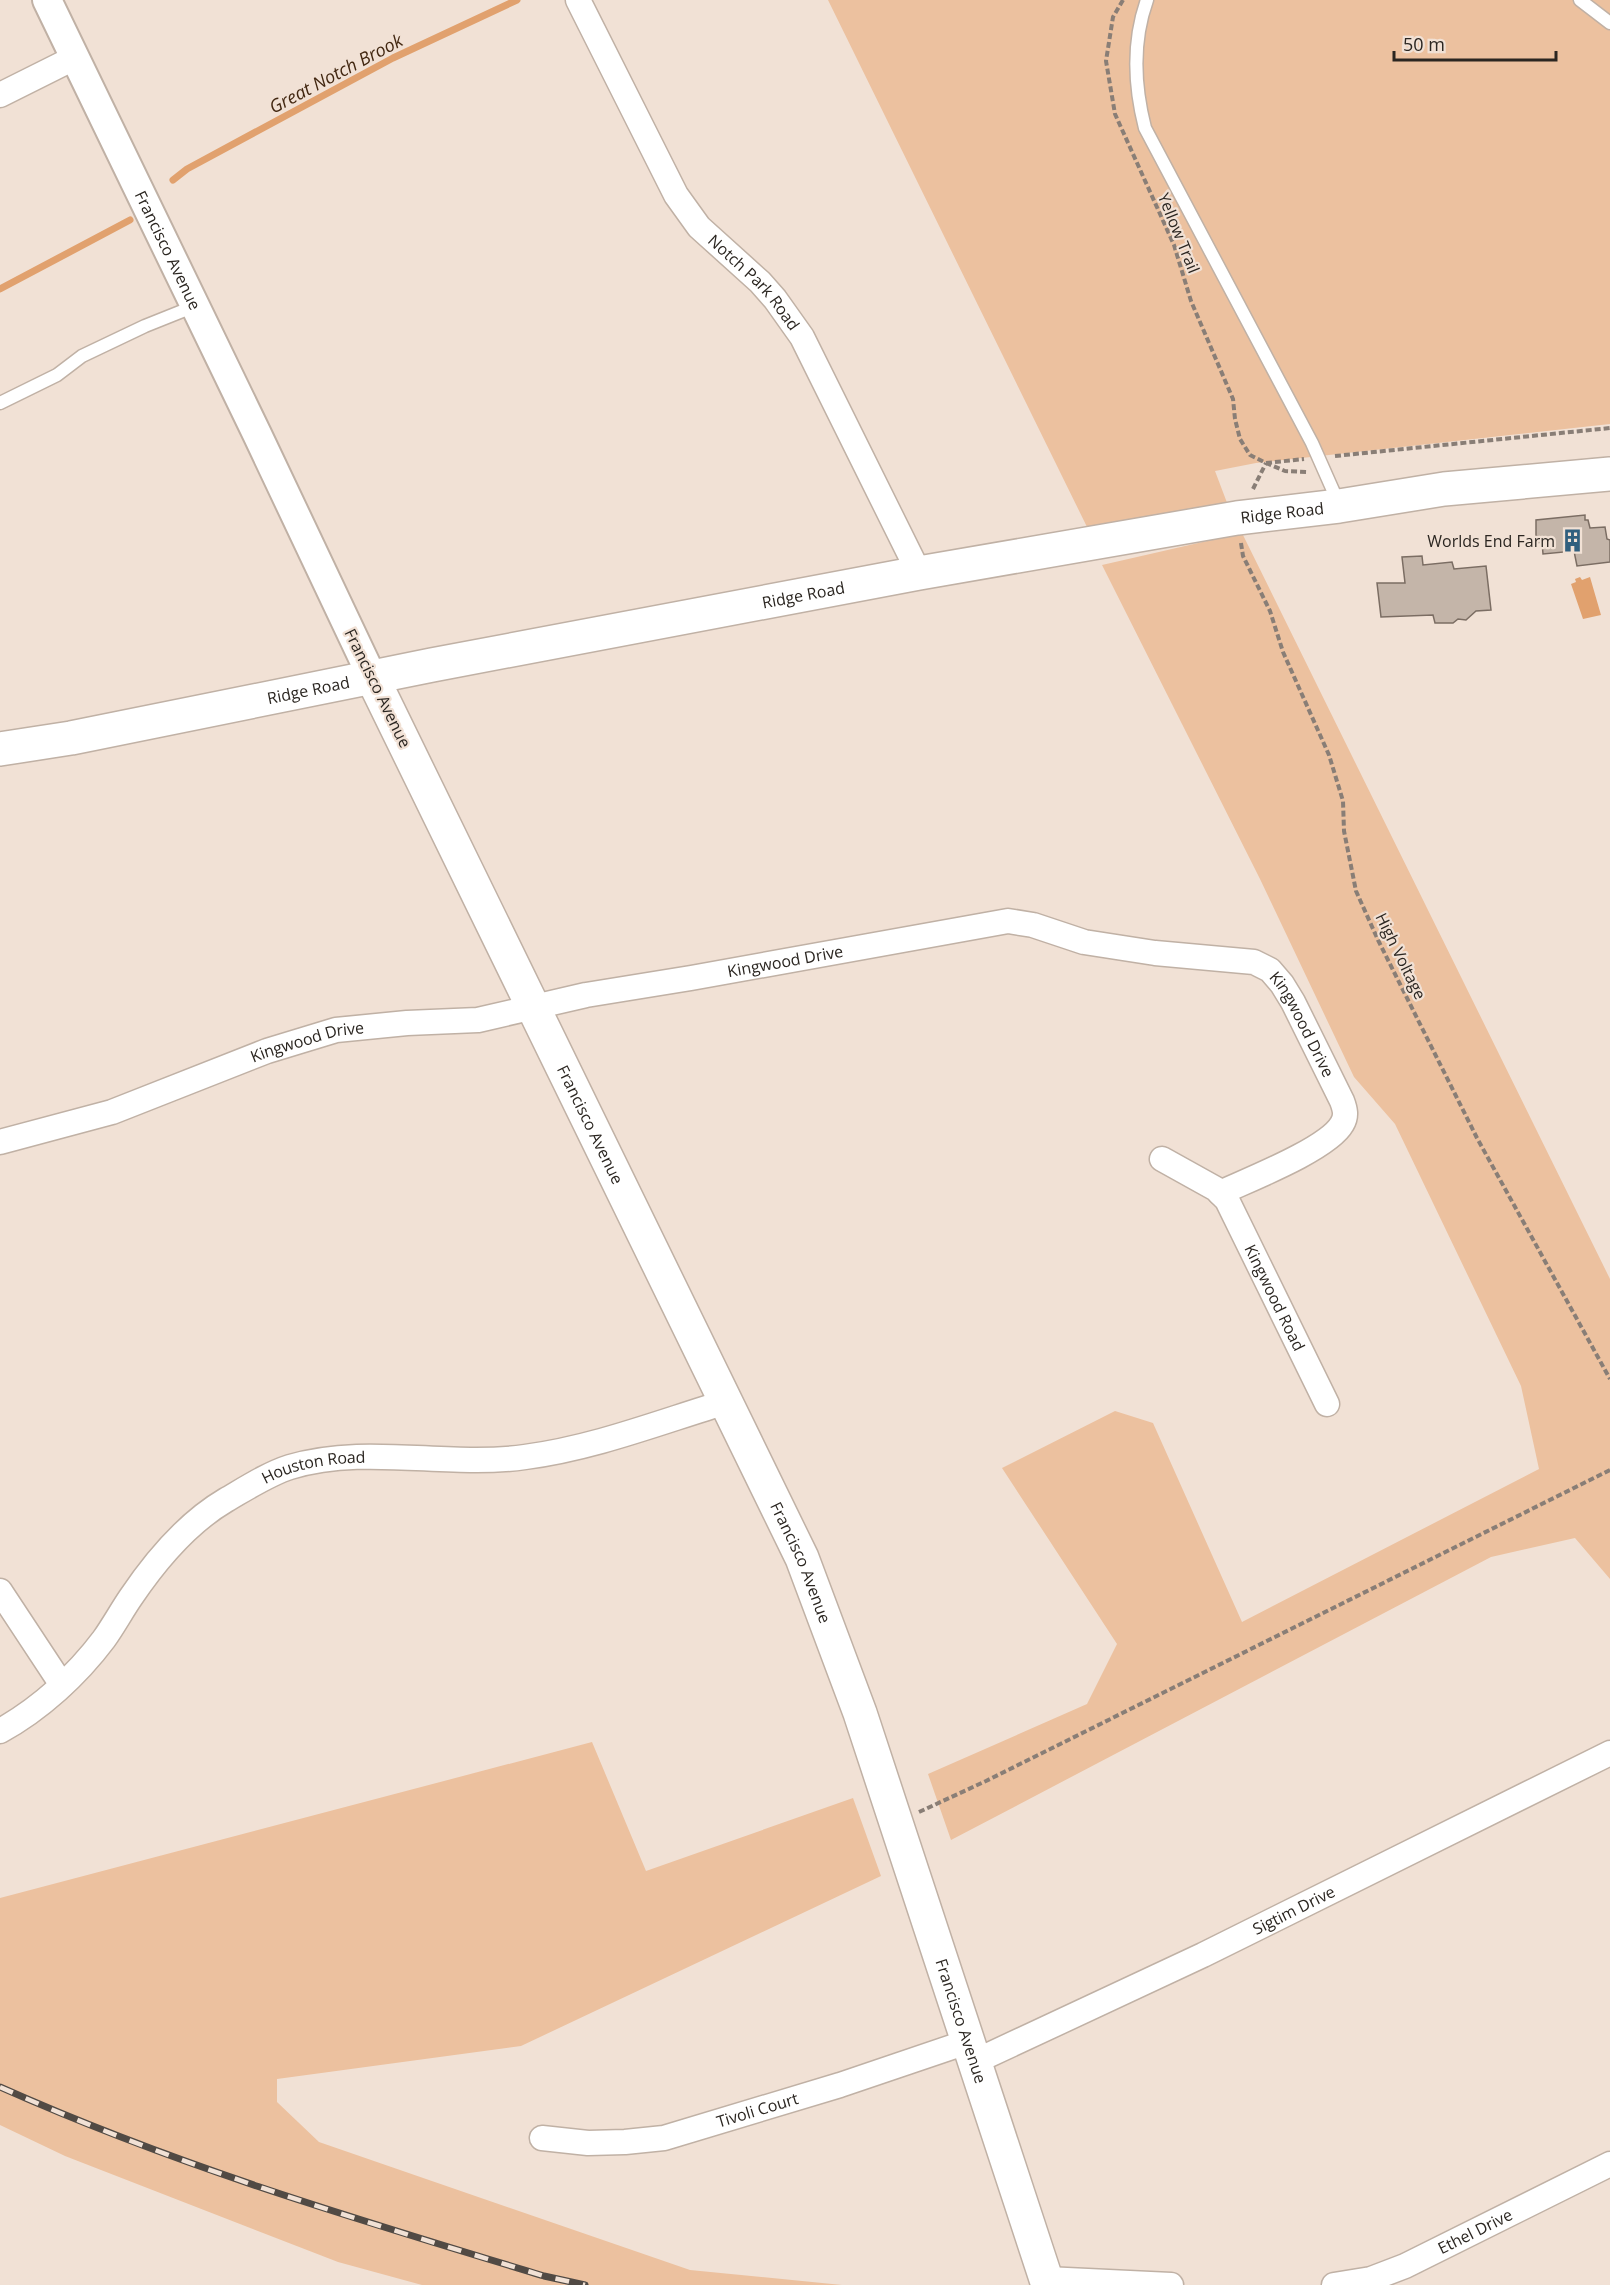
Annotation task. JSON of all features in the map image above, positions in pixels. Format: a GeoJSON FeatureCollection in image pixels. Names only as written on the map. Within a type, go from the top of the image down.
{"type":"FeatureCollection","features":[{"type":"Feature","properties":{"kind":"main road","name":"Ridge Road"},"geometry":{"type":"LineString","coordinates":[[0,749],[71,738],[372,677],[919,573],[1237,518],[1339,506],[1444,489],[1610,474]]}},
{"type":"Feature","properties":{"kind":"main road","name":"Francisco Avenue"},"geometry":{"type":"LineString","coordinates":[[372,677],[802,1558],[860,1713],[1047,2282]]}},
{"type":"Feature","properties":{"kind":"street","name":"Francisco Avenue"},"geometry":{"type":"LineString","coordinates":[[47,0],[372,677]]}},
{"type":"Feature","properties":{"kind":"street","name":"Notch Park Road"},"geometry":{"type":"LineString","coordinates":[[578,0],[676,195],[699,227],[760,282],[775,299],[801,337],[919,573]]}},
{"type":"Feature","properties":{"kind":"street"},"geometry":{"type":"LineString","coordinates":[[0,95],[74,58]]}},
{"type":"Feature","properties":{"kind":"street","name":"Kingwood Drive"},"geometry":{"type":"LineString","coordinates":[[0,1142],[112,1112],[257,1054],[336,1030],[407,1023],[478,1020],[586,995],[1008,921],[1033,925],[1084,942],[1155,953],[1254,962],[1270,970],[1282,984],[1346,1112],[1337,1130],[1316,1147],[1220,1193]]}},
{"type":"Feature","properties":{"kind":"street"},"geometry":{"type":"LineString","coordinates":[[1162,1159],[1220,1193]]}},
{"type":"Feature","properties":{"kind":"street","name":"Kingwood Road"},"geometry":{"type":"LineString","coordinates":[[1220,1193],[1227,1200],[1327,1404]]}},
{"type":"Feature","properties":{"kind":"street","name":"Houston Road"},"geometry":{"type":"LineString","coordinates":[[0,1731],[41,1703],[75,1674],[104,1638],[159,1560],[188,1528],[224,1501],[290,1467],[372,1456],[480,1460],[524,1457],[568,1449],[726,1402]]}},
{"type":"Feature","properties":{"kind":"street"},"geometry":{"type":"LineString","coordinates":[[0,1591],[62,1685]]}},
{"type":"Feature","properties":{"kind":"street","name":"Sigtim Drive"},"geometry":{"type":"LineString","coordinates":[[970,2052],[1203,1955],[1610,1753]]}},
{"type":"Feature","properties":{"kind":"street","name":"Tivoli Court"},"geometry":{"type":"LineString","coordinates":[[542,2138],[588,2143],[664,2138],[840,2085],[970,2052]]}},
{"type":"Feature","properties":{"kind":"street","name":"Ethel Drive"},"geometry":{"type":"LineString","coordinates":[[1334,2285],[1371,2279],[1406,2266],[1610,2164]]}},
{"type":"Feature","properties":{"kind":"street"},"geometry":{"type":"LineString","coordinates":[[1047,2282],[1171,2285]]}},
{"type":"Feature","properties":{"kind":"lane"},"geometry":{"type":"LineString","coordinates":[[1147,0],[1139,29],[1136,76],[1138,102],[1145,128],[1318,458],[1339,506]]}},
{"type":"Feature","properties":{"kind":"lane"},"geometry":{"type":"LineString","coordinates":[[1580,0],[1610,23]]}},
{"type":"Feature","properties":{"kind":"lane"},"geometry":{"type":"LineString","coordinates":[[0,403],[57,375],[82,356],[145,326],[195,306]]}},
{"type":"Feature","properties":{"kind":"path","name":"Yellow Trail"},"geometry":{"type":"LineString","coordinates":[[1123,0],[1113,17],[1106,62],[1115,114],[1174,245],[1191,301],[1233,399],[1240,439],[1250,455],[1266,463]]}},
{"type":"Feature","properties":{"kind":"path"},"geometry":{"type":"LineString","coordinates":[[1266,463],[1610,428]]}},
{"type":"Feature","properties":{"kind":"path"},"geometry":{"type":"LineString","coordinates":[[1266,463],[1285,471],[1324,472]]}},
{"type":"Feature","properties":{"kind":"path","name":"High Voltage"},"geometry":{"type":"LineString","coordinates":[[1237,518],[1243,556],[1270,611],[1283,652],[1329,755],[1343,801],[1344,831],[1356,891],[1477,1138],[1610,1379]]}},
{"type":"Feature","properties":{"kind":"path"},"geometry":{"type":"LineString","coordinates":[[896,1823],[997,1776],[1610,1470]]}},
{"type":"Feature","properties":{"kind":"shaded area"},"geometry":{"type":"Polygon","coordinates":[[[828,0],[1610,0],[1610,424],[1256,463],[1215,471],[1229,508],[1089,531],[828,0]]]}},
{"type":"Feature","properties":{"kind":"shaded area"},"geometry":{"type":"Polygon","coordinates":[[[1242,533],[1610,1279],[1610,1579],[1575,1538],[1491,1557],[951,1840],[928,1774],[1087,1704],[1117,1644],[1002,1468],[1115,1411],[1153,1423],[1242,1622],[1539,1469],[1521,1386],[1395,1124],[1354,1077],[1260,879],[1102,565],[1242,533]]]}},
{"type":"Feature","properties":{"kind":"shaded area"},"geometry":{"type":"Polygon","coordinates":[[[1580,577],[1582,580],[1590,577],[1601,615],[1583,619],[1571,584],[1580,577]]]}},
{"type":"Feature","properties":{"kind":"shaded area"},"geometry":{"type":"Polygon","coordinates":[[[592,1742],[646,1871],[853,1798],[881,1876],[521,2046],[277,2079],[277,2102],[319,2142],[690,2270],[842,2285],[422,2285],[338,2262],[65,2156],[0,2125],[0,1898],[592,1742]]]}},
{"type":"Feature","properties":{"kind":"building","name":"Worlds End Farm"},"geometry":{"type":"Polygon","coordinates":[[[1585,515],[1590,528],[1605,527],[1607,539],[1610,540],[1610,562],[1577,566],[1574,551],[1543,554],[1542,542],[1536,543],[1536,520],[1585,515]]]}},
{"type":"Feature","properties":{"kind":"building"},"geometry":{"type":"Polygon","coordinates":[[[1422,556],[1423,565],[1452,562],[1454,569],[1486,566],[1491,610],[1476,611],[1466,620],[1458,619],[1453,623],[1435,623],[1433,615],[1381,617],[1377,583],[1405,583],[1402,557],[1422,556]]]}},
{"type":"Feature","properties":{"kind":"waterway","name":"Great Notch Brook"},"geometry":{"type":"LineString","coordinates":[[173,180],[187,169],[393,58],[517,0]]}},
{"type":"Feature","properties":{"kind":"waterway","name":"Great Notch Brook"},"geometry":{"type":"LineString","coordinates":[[0,289],[130,220]]}},
{"type":"Feature","properties":{"kind":"railway"},"geometry":{"type":"LineString","coordinates":[[0,2087],[67,2116],[201,2167],[406,2234],[544,2276],[585,2285]]}},
{"type":"Feature","properties":{"kind":"place","name":"Worlds End Farm"},"geometry":{"type":"Point","coordinates":[1573,541]}}]}
